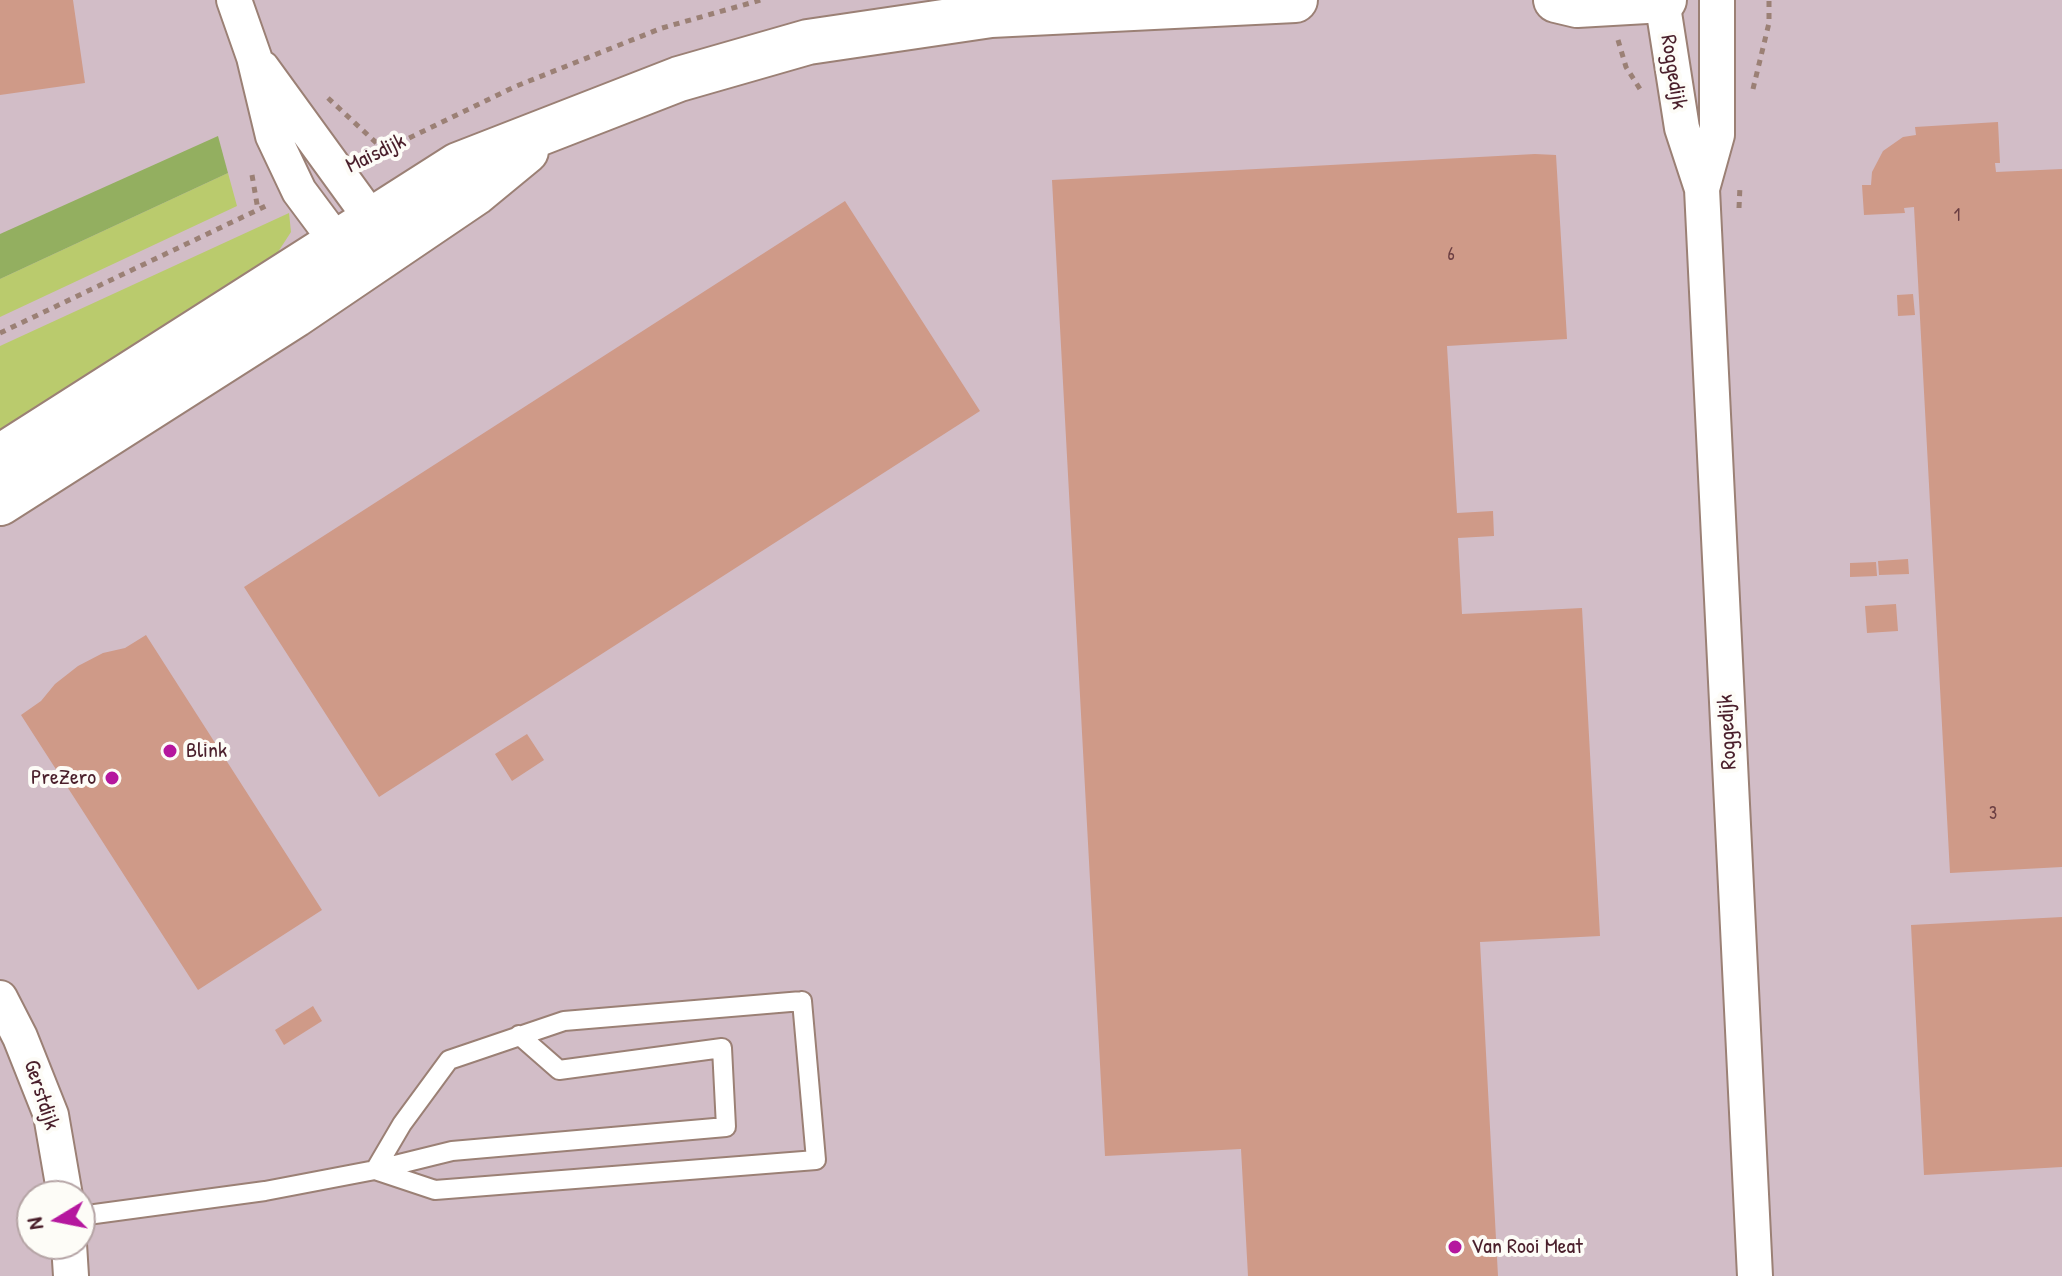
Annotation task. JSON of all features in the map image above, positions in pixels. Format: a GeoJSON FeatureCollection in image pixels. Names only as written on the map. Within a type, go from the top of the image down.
{"type":"FeatureCollection","features":[{"type":"Feature","properties":{"kind":"street"},"geometry":{"type":"LineString","coordinates":[[234,0],[254,57],[273,136],[299,191],[363,241]]}},
{"type":"Feature","properties":{"kind":"street"},"geometry":{"type":"LineString","coordinates":[[0,457],[363,241],[475,193],[552,130],[679,79],[808,42],[991,15],[1295,0]]}},
{"type":"Feature","properties":{"kind":"street"},"geometry":{"type":"LineString","coordinates":[[1556,0],[1577,5],[1663,0]]}},
{"type":"Feature","properties":{"kind":"street","name":"Roggedijk"},"geometry":{"type":"LineString","coordinates":[[1663,0],[1682,128],[1702,189],[1755,1276]]}},
{"type":"Feature","properties":{"kind":"street","name":"Roggedijk"},"geometry":{"type":"LineString","coordinates":[[1702,189],[1717,135],[1717,0]]}},
{"type":"Feature","properties":{"kind":"street"},"geometry":{"type":"LineString","coordinates":[[254,57],[340,172],[363,241]]}},
{"type":"Feature","properties":{"kind":"street"},"geometry":{"type":"LineString","coordinates":[[0,503],[363,241]]}},
{"type":"Feature","properties":{"kind":"street","name":"Gerstdijk"},"geometry":{"type":"LineString","coordinates":[[0,998],[20,1037],[51,1115],[62,1180]]}},
{"type":"Feature","properties":{"kind":"lane"},"geometry":{"type":"LineString","coordinates":[[802,1001],[816,1160],[435,1190],[375,1170],[402,1124],[449,1060],[564,1021],[802,1001]]}},
{"type":"Feature","properties":{"kind":"lane"},"geometry":{"type":"LineString","coordinates":[[96,1214],[265,1191],[375,1170],[452,1151],[726,1127],[722,1048],[559,1070],[519,1035]]}},
{"type":"Feature","properties":{"kind":"path","name":"Maisdijk"},"geometry":{"type":"LineString","coordinates":[[340,172],[514,87],[662,28],[761,0]]}},
{"type":"Feature","properties":{"kind":"path"},"geometry":{"type":"LineString","coordinates":[[0,333],[299,191]]}},
{"type":"Feature","properties":{"kind":"shaded area"},"geometry":{"type":"Polygon","coordinates":[[[0,0],[2062,0],[2062,1276],[0,1276],[0,0]]]}},
{"type":"Feature","properties":{"kind":"green space"},"geometry":{"type":"Polygon","coordinates":[[[218,136],[228,173],[0,279],[0,234],[218,136]]]}},
{"type":"Feature","properties":{"kind":"green space"},"geometry":{"type":"Polygon","coordinates":[[[228,173],[237,206],[0,317],[0,279],[228,173]]]}},
{"type":"Feature","properties":{"kind":"green space"},"geometry":{"type":"Polygon","coordinates":[[[289,213],[291,232],[276,255],[0,443],[0,346],[289,213]]]}},
{"type":"Feature","properties":{"kind":"building"},"geometry":{"type":"Polygon","coordinates":[[[0,0],[73,0],[85,83],[0,95],[0,0]]]}},
{"type":"Feature","properties":{"kind":"building"},"geometry":{"type":"Polygon","coordinates":[[[1998,122],[2000,163],[1995,163],[1996,172],[2062,169],[2062,867],[1950,873],[1914,207],[1904,208],[1905,213],[1864,215],[1862,185],[1871,185],[1872,172],[1883,151],[1903,137],[1916,135],[1915,127],[1998,122]]]}},
{"type":"Feature","properties":{"kind":"building"},"geometry":{"type":"Polygon","coordinates":[[[1556,155],[1567,339],[1447,346],[1457,513],[1493,511],[1494,536],[1458,538],[1462,614],[1582,608],[1600,936],[1480,942],[1498,1276],[1248,1276],[1241,1149],[1105,1156],[1052,180],[1556,155]]]}},
{"type":"Feature","properties":{"kind":"building"},"geometry":{"type":"Polygon","coordinates":[[[845,201],[980,411],[379,797],[244,587],[845,201]]]}},
{"type":"Feature","properties":{"kind":"building"},"geometry":{"type":"Polygon","coordinates":[[[1913,294],[1915,315],[1898,316],[1897,295],[1913,294]]]}},
{"type":"Feature","properties":{"kind":"building"},"geometry":{"type":"Polygon","coordinates":[[[1908,559],[1909,574],[1879,575],[1878,561],[1908,559]]]}},
{"type":"Feature","properties":{"kind":"building"},"geometry":{"type":"Polygon","coordinates":[[[1876,562],[1877,576],[1850,577],[1850,563],[1876,562]]]}},
{"type":"Feature","properties":{"kind":"building"},"geometry":{"type":"Polygon","coordinates":[[[1896,604],[1898,631],[1867,633],[1865,606],[1896,604]]]}},
{"type":"Feature","properties":{"kind":"building"},"geometry":{"type":"Polygon","coordinates":[[[146,635],[322,910],[198,990],[21,715],[41,701],[55,684],[78,666],[103,653],[125,648],[146,635]]]}},
{"type":"Feature","properties":{"kind":"building"},"geometry":{"type":"Polygon","coordinates":[[[527,734],[544,760],[512,781],[495,754],[527,734]]]}},
{"type":"Feature","properties":{"kind":"building"},"geometry":{"type":"Polygon","coordinates":[[[2062,917],[2062,1167],[1924,1175],[1911,925],[2062,917]]]}},
{"type":"Feature","properties":{"kind":"building"},"geometry":{"type":"Polygon","coordinates":[[[313,1006],[322,1021],[284,1045],[275,1030],[313,1006]]]}},
{"type":"Feature","properties":{"kind":"place","name":"Blink"},"geometry":{"type":"Point","coordinates":[170,751]}},
{"type":"Feature","properties":{"kind":"place","name":"PreZero"},"geometry":{"type":"Point","coordinates":[112,778]}},
{"type":"Feature","properties":{"kind":"place","name":"Van Rooi Meat"},"geometry":{"type":"Point","coordinates":[1455,1247]}}]}
